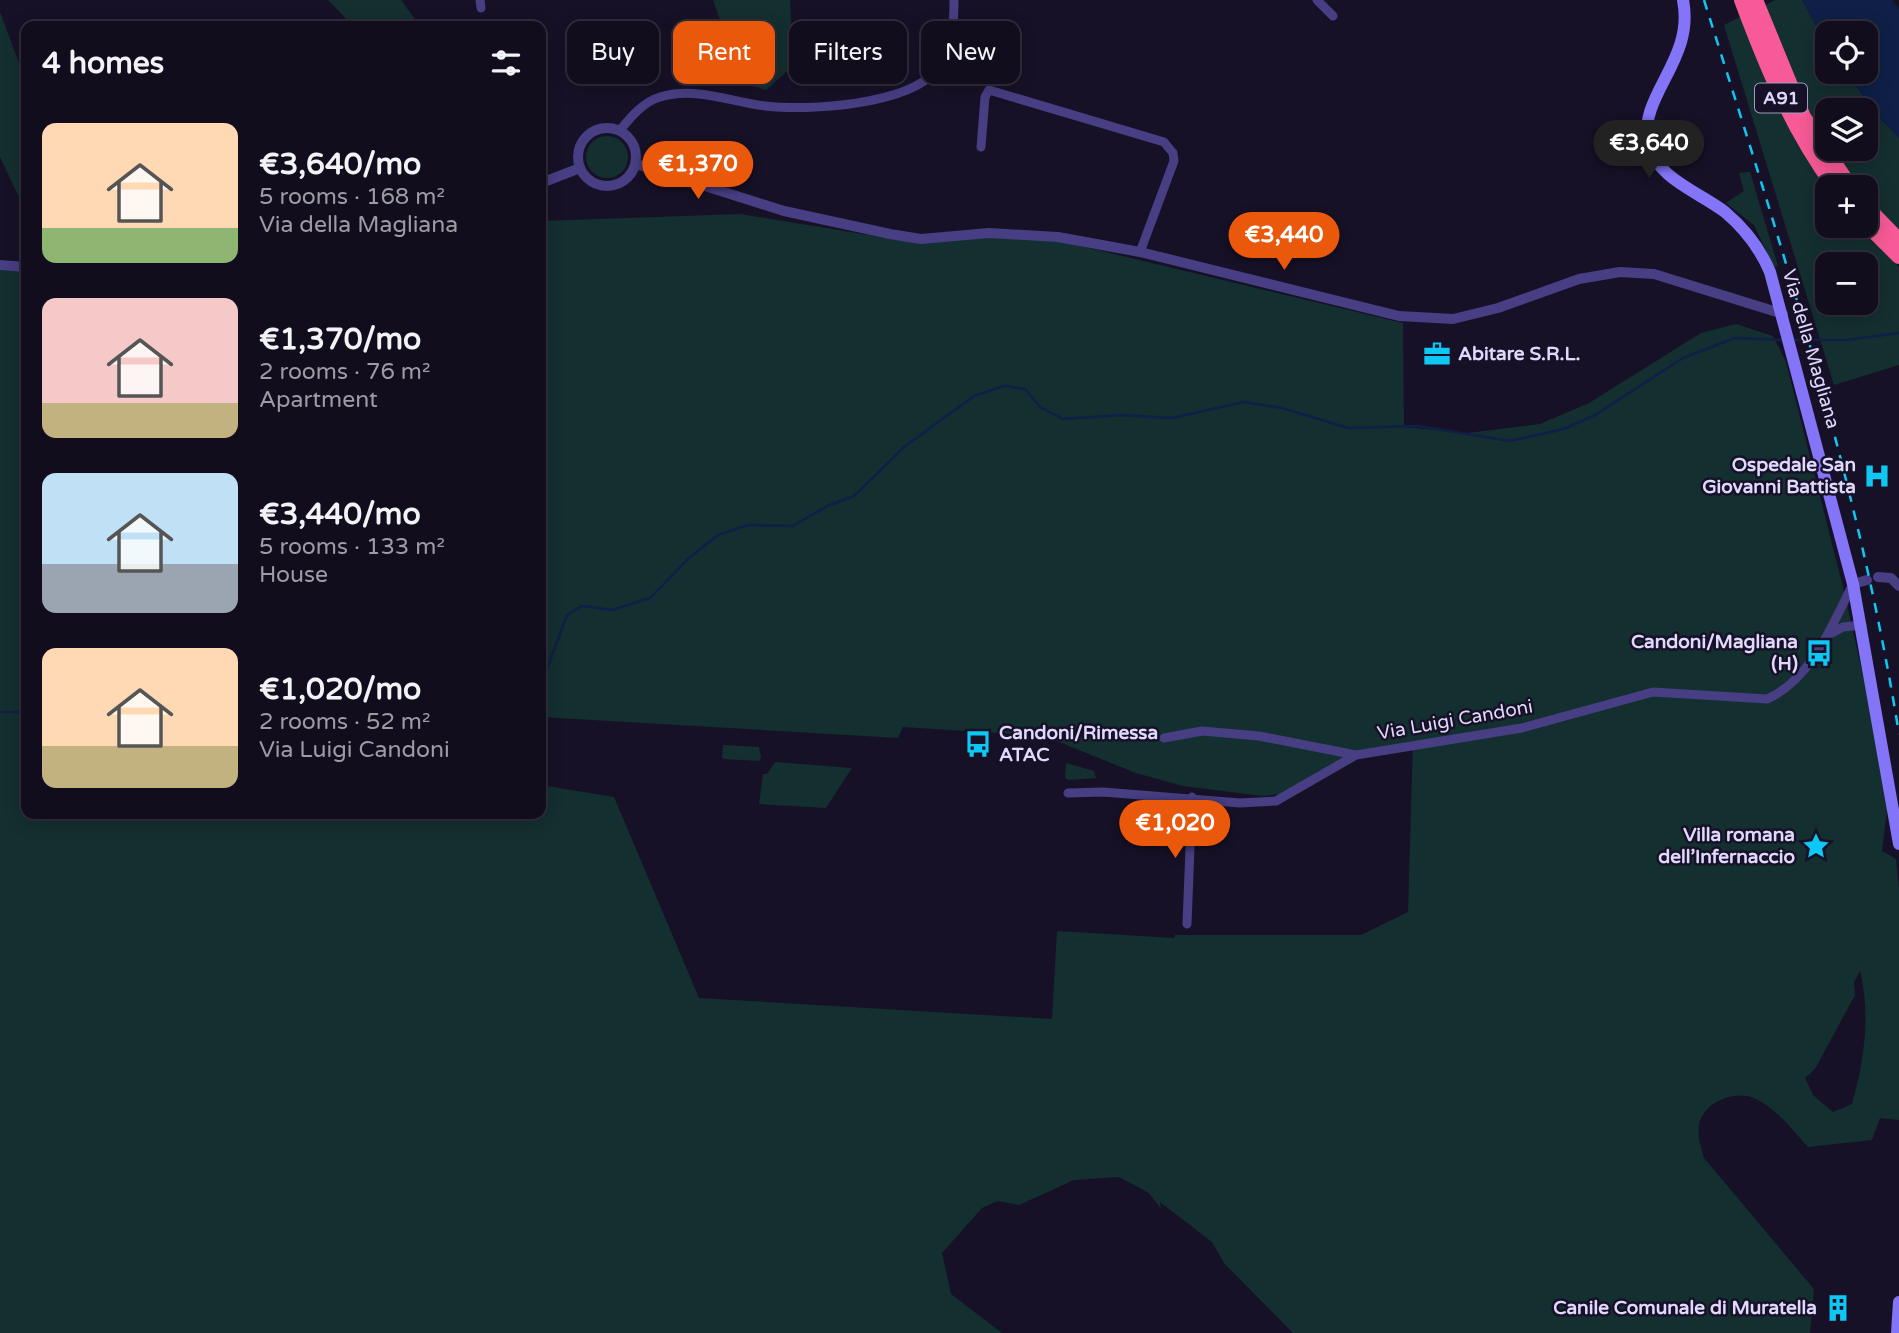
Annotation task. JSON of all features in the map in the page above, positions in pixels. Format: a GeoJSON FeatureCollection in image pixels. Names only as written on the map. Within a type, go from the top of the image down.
{"type":"FeatureCollection","features":[{"type":"Feature","properties":{"kind":"highway","name":"A91"},"geometry":{"type":"LineString","coordinates":[[1742,0],[1778,93],[1794,124],[1827,175]]}},
{"type":"Feature","properties":{"kind":"highway","name":"A91"},"geometry":{"type":"LineString","coordinates":[[1755,0],[1803,117],[1842,175]]}},
{"type":"Feature","properties":{"kind":"highway"},"geometry":{"type":"LineString","coordinates":[[1878,219],[1899,241]]}},
{"type":"Feature","properties":{"kind":"highway"},"geometry":{"type":"LineString","coordinates":[[1878,235],[1899,256]]}},
{"type":"Feature","properties":{"kind":"main road","name":"Via della Magliana"},"geometry":{"type":"LineString","coordinates":[[1683,0],[1684,38],[1649,115],[1647,129],[1650,150],[1662,169],[1714,204],[1747,234],[1764,258],[1785,319],[1853,584],[1899,844]]}},
{"type":"Feature","properties":{"kind":"main road"},"geometry":{"type":"LineString","coordinates":[[1897,1333],[1899,1302]]}},
{"type":"Feature","properties":{"kind":"street"},"geometry":{"type":"LineString","coordinates":[[620,131],[646,104],[673,94],[694,93],[786,107],[875,99],[908,89],[929,78],[944,59],[952,32],[954,0]]}},
{"type":"Feature","properties":{"kind":"street"},"geometry":{"type":"LineString","coordinates":[[1317,0],[1333,16]]}},
{"type":"Feature","properties":{"kind":"street"},"geometry":{"type":"LineString","coordinates":[[981,147],[985,97],[989,90],[1164,142],[1173,153],[1174,161],[1140,252]]}},
{"type":"Feature","properties":{"kind":"street"},"geometry":{"type":"LineString","coordinates":[[601,128],[620,131],[634,143],[636,164],[626,180],[610,186],[592,182],[580,168],[580,147],[592,132],[601,128]]}},
{"type":"Feature","properties":{"kind":"street"},"geometry":{"type":"LineString","coordinates":[[636,164],[796,214],[890,234],[921,239],[989,233],[1039,234],[1140,252],[1399,316],[1453,319],[1475,315],[1579,279],[1620,272],[1654,274],[1785,319]]}},
{"type":"Feature","properties":{"kind":"street"},"geometry":{"type":"LineString","coordinates":[[546,181],[580,168]]}},
{"type":"Feature","properties":{"kind":"street"},"geometry":{"type":"LineString","coordinates":[[0,265],[21,267]]}},
{"type":"Feature","properties":{"kind":"street"},"geometry":{"type":"LineString","coordinates":[[1853,584],[1873,578],[1891,578],[1899,586]]}},
{"type":"Feature","properties":{"kind":"street","name":"Via Luigi Candoni"},"geometry":{"type":"LineString","coordinates":[[1068,793],[1192,797],[1240,803],[1276,801],[1356,755],[1522,728],[1653,692],[1767,699],[1782,693],[1797,679],[1826,636],[1853,584]]}},
{"type":"Feature","properties":{"kind":"street"},"geometry":{"type":"LineString","coordinates":[[1826,636],[1843,627],[1862,625]]}},
{"type":"Feature","properties":{"kind":"street"},"geometry":{"type":"LineString","coordinates":[[1164,738],[1202,731],[1259,736],[1356,755]]}},
{"type":"Feature","properties":{"kind":"street"},"geometry":{"type":"LineString","coordinates":[[1187,924],[1192,797]]}},
{"type":"Feature","properties":{"kind":"green space"},"geometry":{"type":"Polygon","coordinates":[[[328,0],[401,0],[416,21],[348,21],[328,0]]]}},
{"type":"Feature","properties":{"kind":"green space"},"geometry":{"type":"Polygon","coordinates":[[[713,0],[790,0],[789,70],[775,82],[775,21],[720,21],[713,0]]]}},
{"type":"Feature","properties":{"kind":"green space"},"geometry":{"type":"Polygon","coordinates":[[[1775,0],[1802,0],[1815,23],[1815,84],[1855,84],[1865,98],[1815,98],[1815,122],[1765,5],[1775,0]]]}},
{"type":"Feature","properties":{"kind":"green space"},"geometry":{"type":"Polygon","coordinates":[[[0,12],[21,69],[21,201],[0,157],[0,12]]]}},
{"type":"Feature","properties":{"kind":"green space"},"geometry":{"type":"Polygon","coordinates":[[[1742,16],[1782,115],[1818,175],[1815,175],[1815,238],[1869,238],[1899,267],[1899,365],[1834,385],[1724,25],[1742,16]]]}},
{"type":"Feature","properties":{"kind":"green space"},"geometry":{"type":"Polygon","coordinates":[[[749,84],[773,84],[766,90],[749,84]]]}},
{"type":"Feature","properties":{"kind":"green space"},"geometry":{"type":"Polygon","coordinates":[[[1878,116],[1899,138],[1899,231],[1878,208],[1878,175],[1850,175],[1840,161],[1878,161],[1878,116]]]}},
{"type":"Feature","properties":{"kind":"green space"},"geometry":{"type":"Polygon","coordinates":[[[607,136],[622,142],[628,157],[622,172],[607,178],[592,172],[586,157],[592,142],[607,136]]]}},
{"type":"Feature","properties":{"kind":"green space"},"geometry":{"type":"Polygon","coordinates":[[[1750,172],[1778,266],[1774,267],[1754,225],[1726,203],[1744,191],[1739,173],[1750,172]]]}},
{"type":"Feature","properties":{"kind":"green space"},"geometry":{"type":"Polygon","coordinates":[[[740,214],[905,241],[1028,236],[1064,242],[1403,323],[1404,427],[1468,433],[1540,424],[1589,403],[1701,333],[1736,324],[1773,336],[1786,362],[1845,595],[1889,793],[1882,851],[1896,859],[1899,889],[1899,1120],[1880,1118],[1872,1140],[1808,1147],[1771,1108],[1748,1096],[1739,1096],[1714,1104],[1702,1117],[1699,1125],[1704,1158],[1814,1289],[1810,1333],[1293,1333],[1224,1263],[1212,1242],[1160,1202],[1161,1209],[1149,1193],[1119,1177],[1074,1180],[1019,1205],[998,1201],[982,1208],[942,1253],[951,1294],[1002,1333],[0,1333],[0,269],[21,271],[21,819],[546,819],[546,786],[614,797],[699,998],[1052,1019],[1057,931],[1174,938],[1175,935],[1361,935],[1408,912],[1413,741],[1360,752],[1282,794],[1263,796],[1183,786],[1136,773],[1044,736],[903,727],[898,738],[546,717],[546,221],[740,214]],[[1860,971],[1854,982],[1855,995],[1815,1069],[1805,1078],[1813,1095],[1833,1112],[1852,1104],[1863,1055],[1865,1004],[1860,971]]]}},
{"type":"Feature","properties":{"kind":"green space"},"geometry":{"type":"Polygon","coordinates":[[[723,745],[759,747],[761,758],[759,761],[724,759],[723,745]]]}},
{"type":"Feature","properties":{"kind":"green space"},"geometry":{"type":"Polygon","coordinates":[[[775,762],[852,768],[826,808],[759,804],[763,774],[767,774],[775,762]]]}},
{"type":"Feature","properties":{"kind":"green space"},"geometry":{"type":"Polygon","coordinates":[[[1066,763],[1094,771],[1096,778],[1065,778],[1066,763]]]}},
{"type":"Feature","properties":{"kind":"water"},"geometry":{"type":"Polygon","coordinates":[[[1802,0],[1892,0],[1899,9],[1899,138],[1878,115],[1878,98],[1865,98],[1855,84],[1878,84],[1878,21],[1815,21],[1815,23],[1802,0]]]}},
{"type":"Feature","properties":{"kind":"waterway"},"geometry":{"type":"LineString","coordinates":[[1793,340],[1846,340],[1899,333]]}},
{"type":"Feature","properties":{"kind":"waterway"},"geometry":{"type":"LineString","coordinates":[[546,672],[567,615],[582,606],[612,610],[650,598],[689,558],[718,535],[748,525],[793,526],[827,506],[854,496],[904,447],[974,396],[1004,386],[1025,389],[1040,407],[1063,419],[1122,415],[1172,418],[1244,402],[1282,408],[1348,428],[1418,426],[1510,441],[1564,429],[1595,415],[1683,358],[1735,338],[1783,340]]}},
{"type":"Feature","properties":{"kind":"waterway"},"geometry":{"type":"LineString","coordinates":[[0,712],[21,712]]}},
{"type":"Feature","properties":{"kind":"railway"},"geometry":{"type":"LineString","coordinates":[[1704,0],[1789,272],[1840,455],[1882,641],[1899,734]]}},
{"type":"Feature","properties":{"kind":"place","name":"Abitare S.R.L."},"geometry":{"type":"Point","coordinates":[1437,354]}},
{"type":"Feature","properties":{"kind":"place","name":"Ospedale San Giovanni Battista"},"geometry":{"type":"Point","coordinates":[1877,476]}},
{"type":"Feature","properties":{"kind":"place","name":"Candoni/Magliana (H)"},"geometry":{"type":"Point","coordinates":[1819,653]}},
{"type":"Feature","properties":{"kind":"place","name":"Candoni/Rimessa ATAC"},"geometry":{"type":"Point","coordinates":[978,744]}},
{"type":"Feature","properties":{"kind":"place","name":"Villa romana dell’Infernaccio"},"geometry":{"type":"Point","coordinates":[1816,846]}},
{"type":"Feature","properties":{"kind":"place","name":"Canile Comunale di Muratella"},"geometry":{"type":"Point","coordinates":[1838,1308]}}]}
